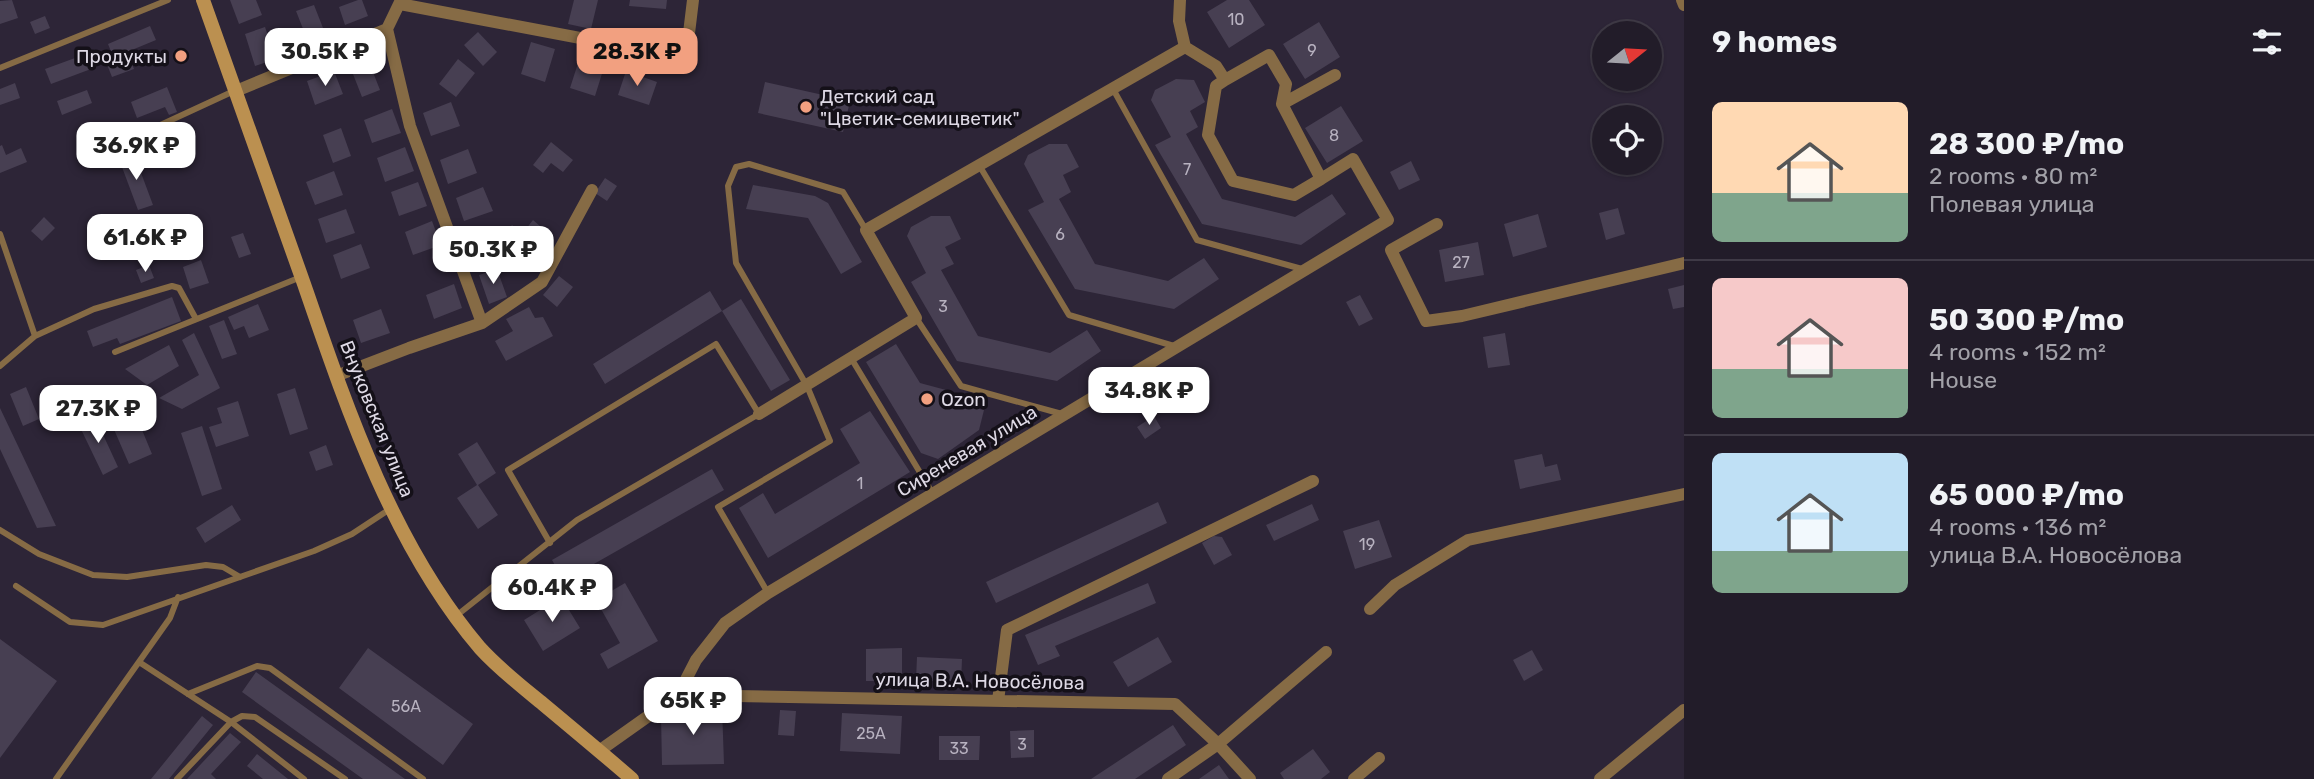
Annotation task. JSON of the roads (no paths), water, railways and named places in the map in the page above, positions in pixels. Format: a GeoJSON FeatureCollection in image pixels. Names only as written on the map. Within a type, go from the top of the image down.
{"type":"FeatureCollection","features":[{"type":"Feature","properties":{"kind":"main road","name":"Внуковская улица"},"geometry":{"type":"LineString","coordinates":[[203,0],[336,376],[364,450],[391,508],[426,570],[480,648],[501,670],[632,779]]}},
{"type":"Feature","properties":{"kind":"street"},"geometry":{"type":"LineString","coordinates":[[236,90],[387,29],[401,2],[686,58],[693,0]]}},
{"type":"Feature","properties":{"kind":"street"},"geometry":{"type":"LineString","coordinates":[[1180,0],[1179,21],[1185,47],[1216,66],[1225,80]]}},
{"type":"Feature","properties":{"kind":"street"},"geometry":{"type":"LineString","coordinates":[[1682,0],[1684,5]]}},
{"type":"Feature","properties":{"kind":"street"},"geometry":{"type":"LineString","coordinates":[[387,29],[410,126],[482,324]]}},
{"type":"Feature","properties":{"kind":"street"},"geometry":{"type":"LineString","coordinates":[[759,415],[916,318],[866,230],[1185,47]]}},
{"type":"Feature","properties":{"kind":"street"},"geometry":{"type":"LineString","coordinates":[[1269,55],[1286,84],[1282,104],[1321,179],[1294,195],[1233,181],[1208,135],[1216,86],[1225,80],[1269,55]]}},
{"type":"Feature","properties":{"kind":"street"},"geometry":{"type":"LineString","coordinates":[[1282,104],[1335,75]]}},
{"type":"Feature","properties":{"kind":"street","name":"Сиреневая улица"},"geometry":{"type":"LineString","coordinates":[[599,751],[678,695],[696,660],[725,623],[768,593],[1388,220],[1353,159],[1321,179]]}},
{"type":"Feature","properties":{"kind":"street"},"geometry":{"type":"LineString","coordinates":[[336,376],[482,324],[542,282],[592,190]]}},
{"type":"Feature","properties":{"kind":"street"},"geometry":{"type":"LineString","coordinates":[[1437,224],[1391,250],[1426,321],[1462,316],[1684,263]]}},
{"type":"Feature","properties":{"kind":"street"},"geometry":{"type":"LineString","coordinates":[[998,701],[1007,629],[1314,481]]}},
{"type":"Feature","properties":{"kind":"street"},"geometry":{"type":"LineString","coordinates":[[1370,609],[1395,585],[1468,540],[1684,494]]}},
{"type":"Feature","properties":{"kind":"street"},"geometry":{"type":"LineString","coordinates":[[1168,779],[1218,744],[1326,652]]}},
{"type":"Feature","properties":{"kind":"street","name":"улица В.А. Новосёлова"},"geometry":{"type":"LineString","coordinates":[[678,695],[1175,704],[1218,744],[1250,779]]}},
{"type":"Feature","properties":{"kind":"street"},"geometry":{"type":"LineString","coordinates":[[1600,779],[1684,710]]}},
{"type":"Feature","properties":{"kind":"street"},"geometry":{"type":"LineString","coordinates":[[1354,779],[1379,758]]}},
{"type":"Feature","properties":{"kind":"lane"},"geometry":{"type":"LineString","coordinates":[[0,68],[168,0]]}},
{"type":"Feature","properties":{"kind":"lane"},"geometry":{"type":"LineString","coordinates":[[1113,89],[1197,240],[1304,270]]}},
{"type":"Feature","properties":{"kind":"lane"},"geometry":{"type":"LineString","coordinates":[[128,140],[236,90]]}},
{"type":"Feature","properties":{"kind":"lane"},"geometry":{"type":"LineString","coordinates":[[768,593],[718,507],[830,441],[807,386],[736,262],[728,186],[736,167],[750,164],[843,192],[866,230]]}},
{"type":"Feature","properties":{"kind":"lane"},"geometry":{"type":"LineString","coordinates":[[979,165],[1069,315],[1176,347]]}},
{"type":"Feature","properties":{"kind":"lane"},"geometry":{"type":"LineString","coordinates":[[0,234],[35,336]]}},
{"type":"Feature","properties":{"kind":"lane"},"geometry":{"type":"LineString","coordinates":[[115,352],[301,277]]}},
{"type":"Feature","properties":{"kind":"lane"},"geometry":{"type":"LineString","coordinates":[[0,366],[35,336],[94,309],[172,286],[178,288],[196,319]]}},
{"type":"Feature","properties":{"kind":"lane"},"geometry":{"type":"LineString","coordinates":[[916,318],[961,386],[1065,414]]}},
{"type":"Feature","properties":{"kind":"lane"},"geometry":{"type":"LineString","coordinates":[[456,617],[550,543],[577,520],[759,415],[716,344],[508,470],[550,543]]}},
{"type":"Feature","properties":{"kind":"lane"},"geometry":{"type":"LineString","coordinates":[[851,358],[933,494]]}},
{"type":"Feature","properties":{"kind":"lane"},"geometry":{"type":"LineString","coordinates":[[16,586],[70,622],[103,625],[327,546],[352,534],[391,508]]}},
{"type":"Feature","properties":{"kind":"lane"},"geometry":{"type":"LineString","coordinates":[[0,530],[39,554],[93,575],[128,577],[206,565],[223,567],[240,577]]}},
{"type":"Feature","properties":{"kind":"lane"},"geometry":{"type":"LineString","coordinates":[[56,779],[170,618],[178,597]]}},
{"type":"Feature","properties":{"kind":"lane"},"geometry":{"type":"LineString","coordinates":[[139,662],[231,722],[304,779]]}},
{"type":"Feature","properties":{"kind":"lane"},"geometry":{"type":"LineString","coordinates":[[188,694],[257,666],[270,668],[423,779]]}},
{"type":"Feature","properties":{"kind":"lane"},"geometry":{"type":"LineString","coordinates":[[177,779],[231,722],[242,716],[255,717],[345,779]]}},
{"type":"Feature","properties":{"kind":"place","name":"Продукты"},"geometry":{"type":"Point","coordinates":[181,56]}},
{"type":"Feature","properties":{"kind":"place","name":"Детский сад \"Цветик-семицветик\""},"geometry":{"type":"Point","coordinates":[806,107]}},
{"type":"Feature","properties":{"kind":"place","name":"Ozon"},"geometry":{"type":"Point","coordinates":[927,399]}}]}
